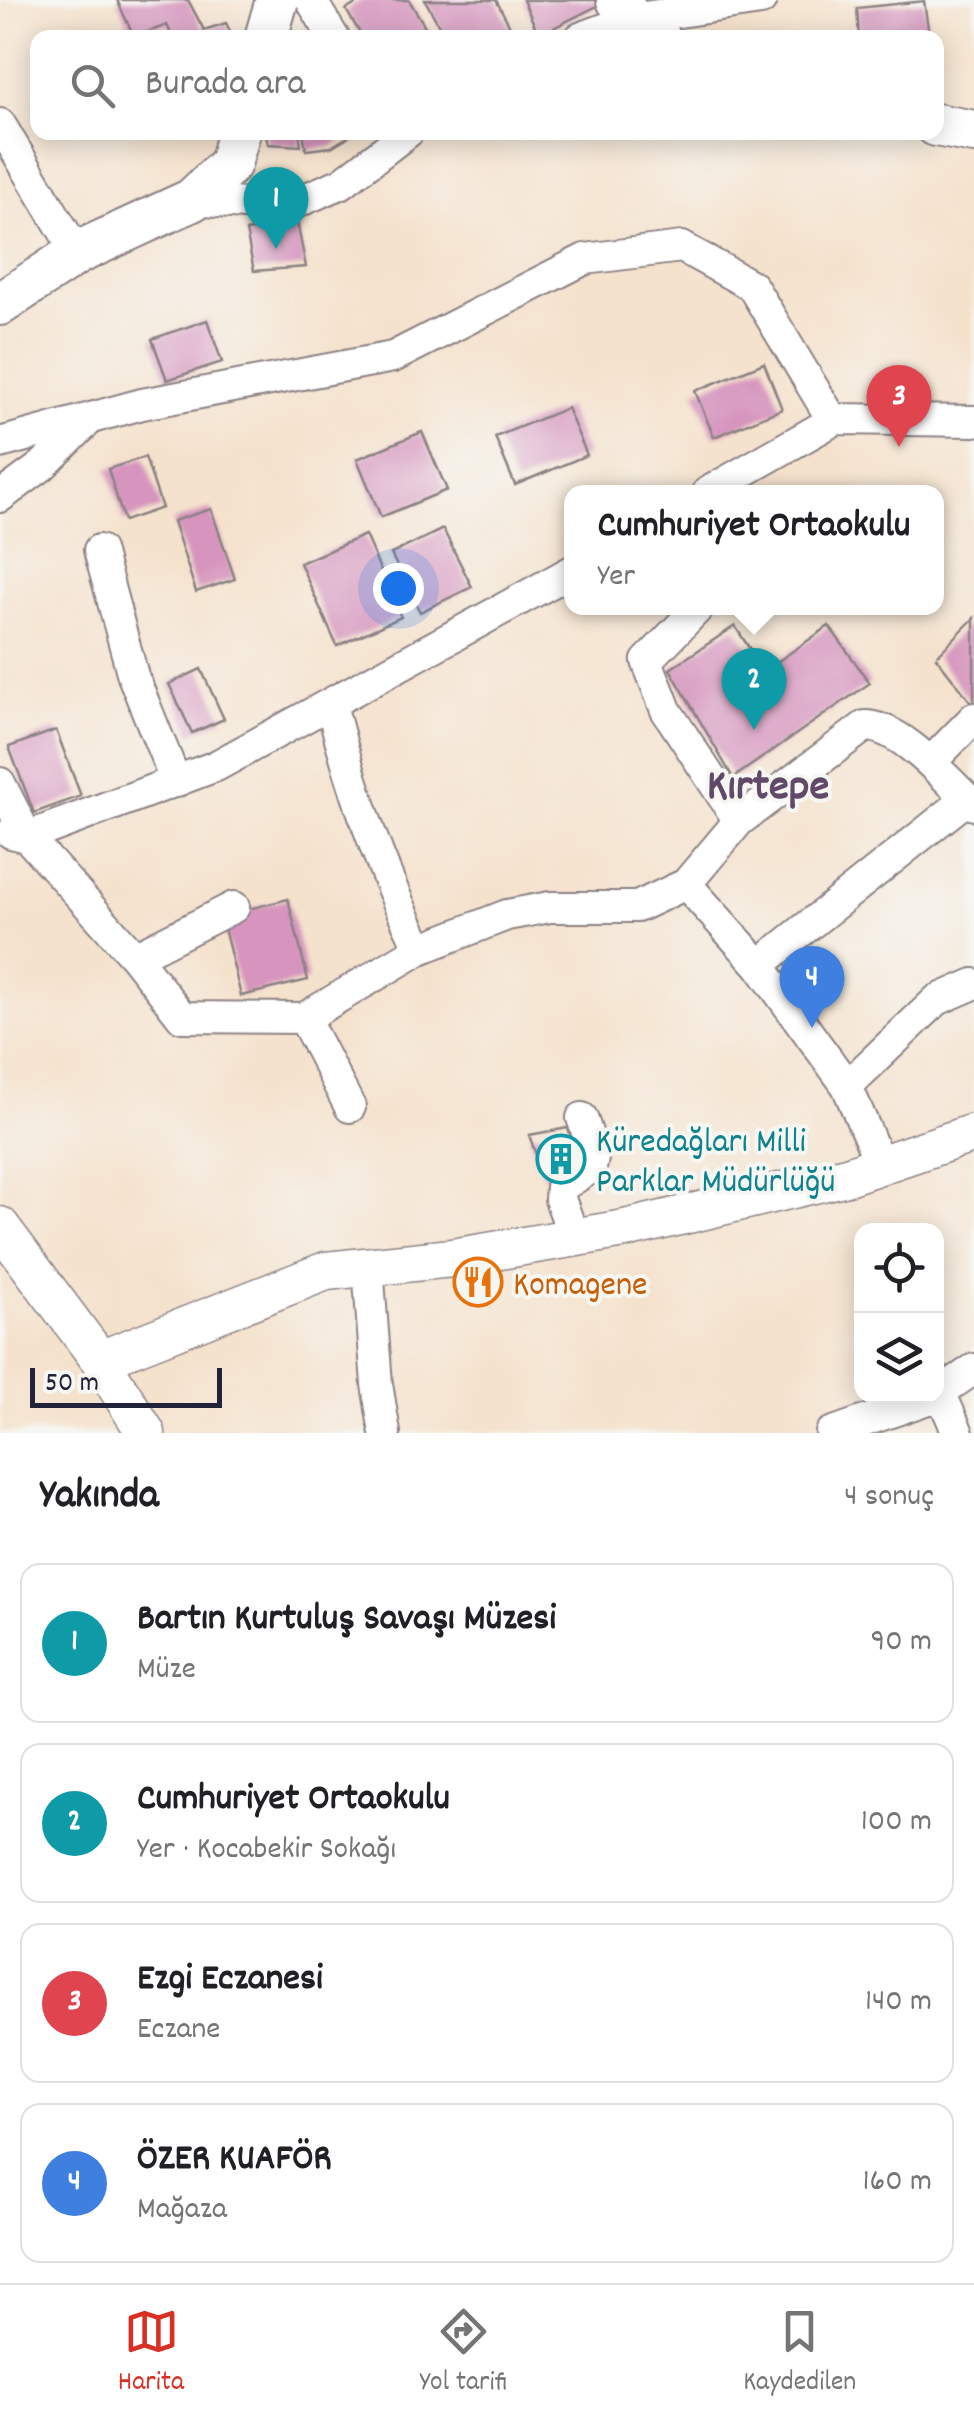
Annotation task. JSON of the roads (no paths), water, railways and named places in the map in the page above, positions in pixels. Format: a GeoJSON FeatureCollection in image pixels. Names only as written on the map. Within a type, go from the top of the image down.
{"type":"FeatureCollection","features":[{"type":"Feature","properties":{"kind":"main road"},"geometry":{"type":"LineString","coordinates":[[268,30],[277,0]]}},
{"type":"Feature","properties":{"kind":"main road"},"geometry":{"type":"LineString","coordinates":[[944,104],[974,110]]}},
{"type":"Feature","properties":{"kind":"main road"},"geometry":{"type":"LineString","coordinates":[[944,126],[974,132]]}},
{"type":"Feature","properties":{"kind":"main road"},"geometry":{"type":"LineString","coordinates":[[0,304],[77,254],[192,200],[235,148]]}},
{"type":"Feature","properties":{"kind":"street"},"geometry":{"type":"LineString","coordinates":[[310,0],[329,30]]}},
{"type":"Feature","properties":{"kind":"street"},"geometry":{"type":"LineString","coordinates":[[603,30],[635,19],[761,0]]}},
{"type":"Feature","properties":{"kind":"street"},"geometry":{"type":"LineString","coordinates":[[0,124],[77,254]]}},
{"type":"Feature","properties":{"kind":"street"},"geometry":{"type":"LineString","coordinates":[[192,200],[286,206],[342,183],[398,140]]}},
{"type":"Feature","properties":{"kind":"street"},"geometry":{"type":"LineString","coordinates":[[235,148],[250,202]]}},
{"type":"Feature","properties":{"kind":"street"},"geometry":{"type":"LineString","coordinates":[[0,443],[142,404],[393,356],[585,259],[682,247],[752,286],[833,421]]}},
{"type":"Feature","properties":{"kind":"street"},"geometry":{"type":"LineString","coordinates":[[0,497],[42,466],[91,418]]}},
{"type":"Feature","properties":{"kind":"street"},"geometry":{"type":"LineString","coordinates":[[720,485],[833,421],[974,420]]}},
{"type":"Feature","properties":{"kind":"street"},"geometry":{"type":"LineString","coordinates":[[100,550],[133,676],[176,782]]}},
{"type":"Feature","properties":{"kind":"street"},"geometry":{"type":"LineString","coordinates":[[14,834],[216,766],[564,575]]}},
{"type":"Feature","properties":{"kind":"street"},"geometry":{"type":"LineString","coordinates":[[691,615],[647,661],[666,710],[740,821]]}},
{"type":"Feature","properties":{"kind":"street"},"geometry":{"type":"LineString","coordinates":[[330,704],[365,822],[420,949]]}},
{"type":"Feature","properties":{"kind":"street"},"geometry":{"type":"LineString","coordinates":[[930,762],[974,718]]}},
{"type":"Feature","properties":{"kind":"street"},"geometry":{"type":"LineString","coordinates":[[0,783],[14,834],[135,957],[182,1018],[304,1018],[420,949],[507,915],[550,907],[638,907],[686,884],[740,821],[865,726],[879,726],[930,762],[971,802],[759,966]]}},
{"type":"Feature","properties":{"kind":"street"},"geometry":{"type":"LineString","coordinates":[[686,884],[759,966],[846,1086],[881,1166]]}},
{"type":"Feature","properties":{"kind":"street"},"geometry":{"type":"LineString","coordinates":[[135,957],[234,907]]}},
{"type":"Feature","properties":{"kind":"street"},"geometry":{"type":"LineString","coordinates":[[846,1086],[937,1000],[974,984]]}},
{"type":"Feature","properties":{"kind":"street"},"geometry":{"type":"LineString","coordinates":[[304,1018],[350,1107]]}},
{"type":"Feature","properties":{"kind":"street"},"geometry":{"type":"LineString","coordinates":[[574,1237],[560,1200],[561,1188],[592,1168],[594,1154],[582,1118]]}},
{"type":"Feature","properties":{"kind":"street"},"geometry":{"type":"LineString","coordinates":[[100,1360],[326,1270],[452,1258],[644,1224],[881,1166],[974,1133]]}},
{"type":"Feature","properties":{"kind":"street"},"geometry":{"type":"LineString","coordinates":[[0,1226],[100,1360],[146,1433]]}},
{"type":"Feature","properties":{"kind":"street"},"geometry":{"type":"LineString","coordinates":[[368,1267],[385,1433]]}},
{"type":"Feature","properties":{"kind":"street"},"geometry":{"type":"LineString","coordinates":[[944,1391],[974,1370]]}},
{"type":"Feature","properties":{"kind":"street"},"geometry":{"type":"LineString","coordinates":[[832,1433],[916,1403]]}},
{"type":"Feature","properties":{"kind":"street"},"geometry":{"type":"LineString","coordinates":[[942,1403],[958,1433]]}},
{"type":"Feature","properties":{"kind":"place","name":"Bartın Kurtuluş Savaşı Müzesi"},"geometry":{"type":"Point","coordinates":[276,249]}},
{"type":"Feature","properties":{"kind":"place","name":"Ezgi Eczanesi"},"geometry":{"type":"Point","coordinates":[899,447]}},
{"type":"Feature","properties":{"kind":"place","name":"Cumhuriyet Ortaokulu"},"geometry":{"type":"Point","coordinates":[754,730]}},
{"type":"Feature","properties":{"kind":"place","name":"ÖZER KUAFÖR"},"geometry":{"type":"Point","coordinates":[812,1028]}},
{"type":"Feature","properties":{"kind":"place","name":"Küredağları Milli Parklar Müdürlüğü"},"geometry":{"type":"Point","coordinates":[561,1159]}},
{"type":"Feature","properties":{"kind":"place","name":"Komagene"},"geometry":{"type":"Point","coordinates":[478,1282]}},
{"type":"Feature","properties":{"kind":"district","name":"Kırtepe"},"geometry":{"type":"Point","coordinates":[768,782]}}]}
